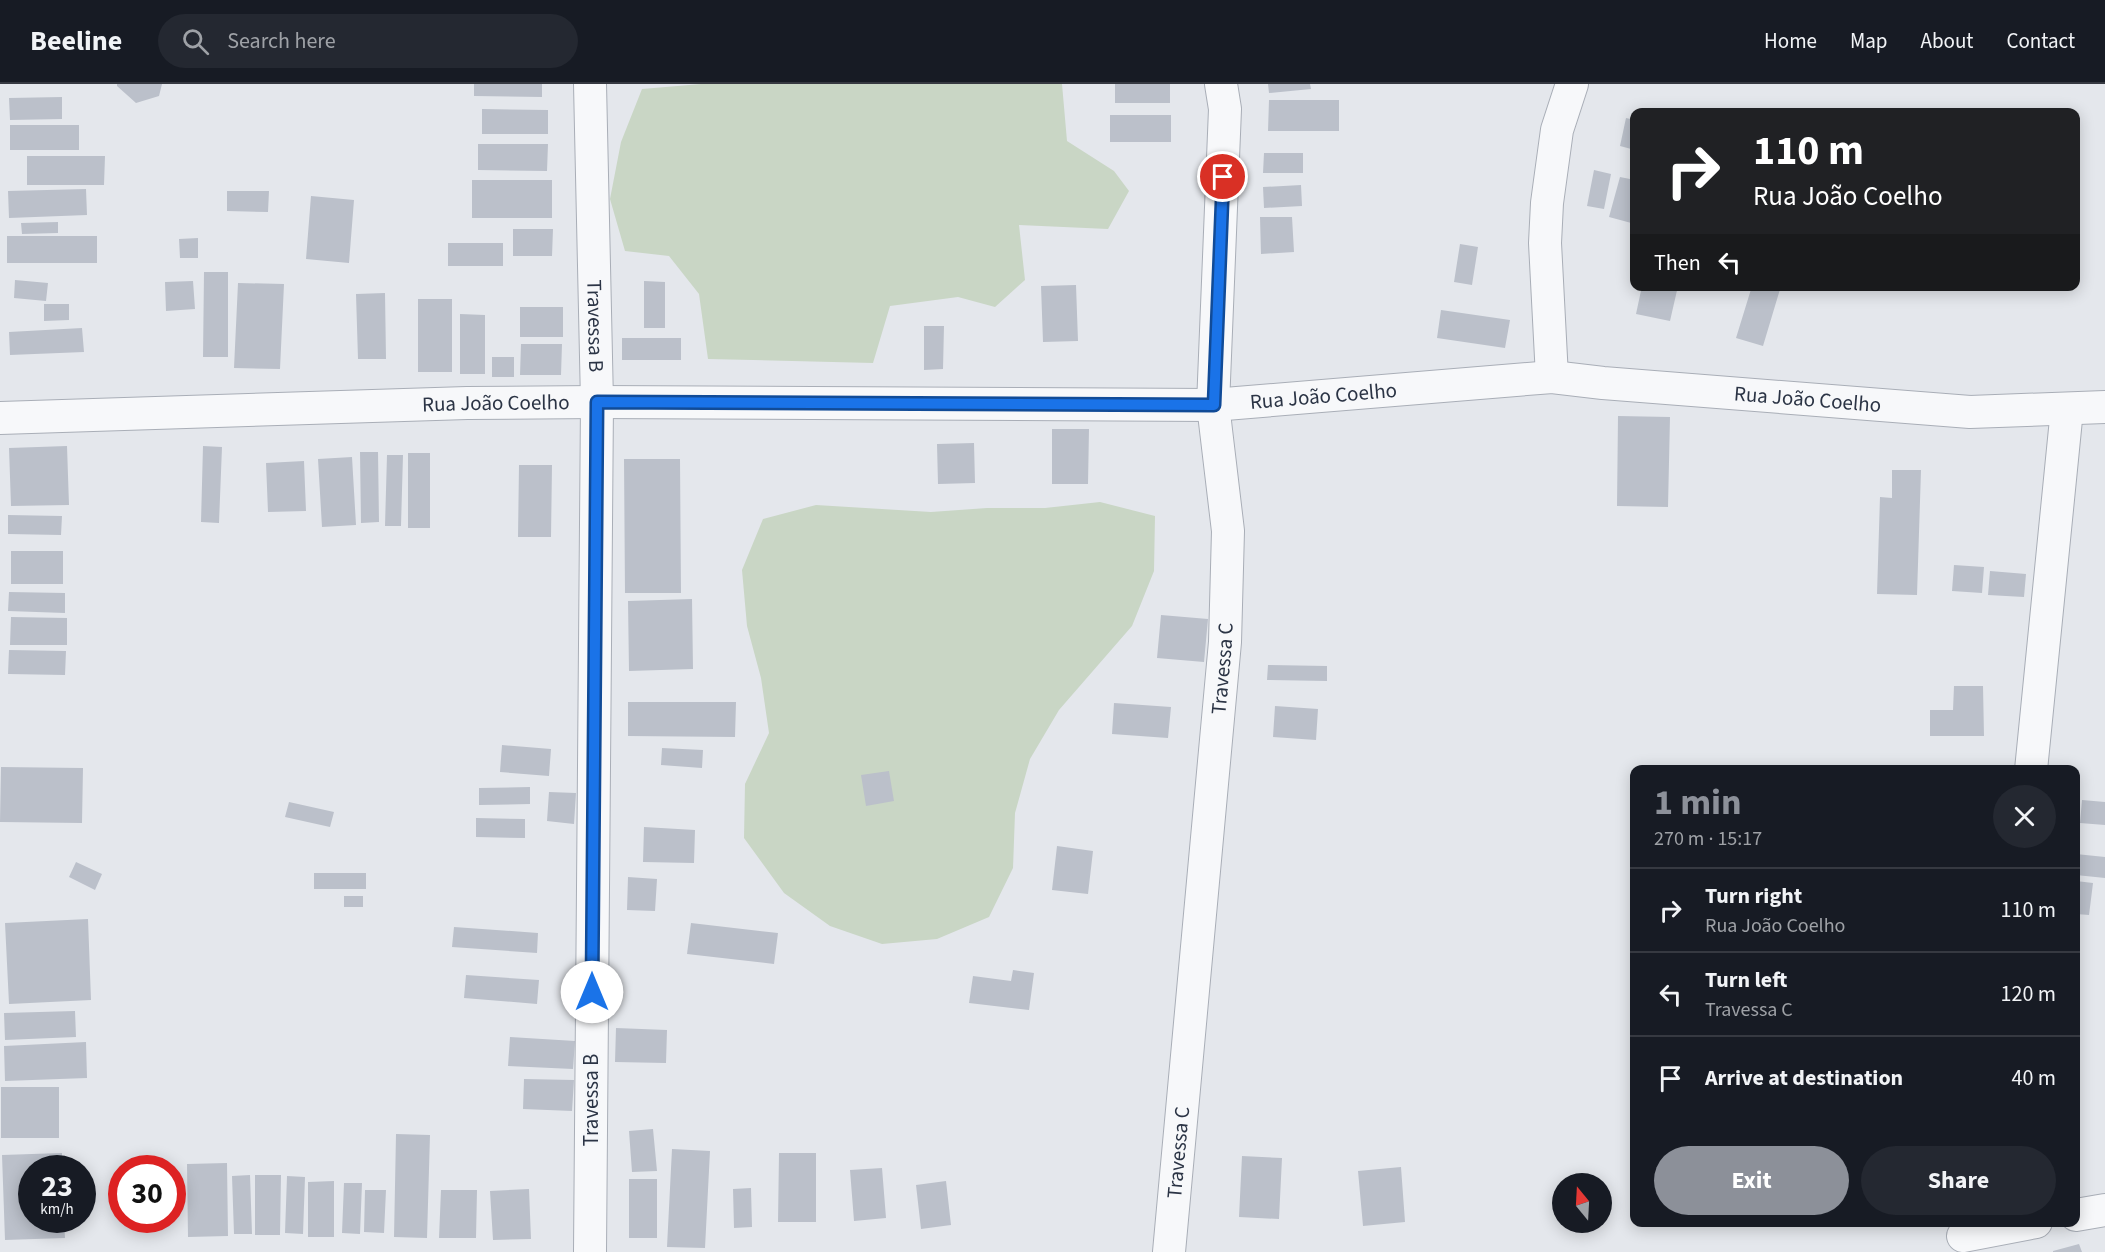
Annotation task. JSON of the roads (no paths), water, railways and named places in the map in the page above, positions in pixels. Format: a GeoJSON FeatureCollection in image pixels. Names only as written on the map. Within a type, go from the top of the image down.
{"type":"FeatureCollection","features":[{"type":"Feature","properties":{"kind":"street","name":"Travessa B"},"geometry":{"type":"LineString","coordinates":[[590,84],[597,402],[590,1252]]}},
{"type":"Feature","properties":{"kind":"street","name":"Travessa C"},"geometry":{"type":"LineString","coordinates":[[1169,1252],[1225,642],[1228,531],[1214,405],[1225,109],[1221,84]]}},
{"type":"Feature","properties":{"kind":"street"},"geometry":{"type":"LineString","coordinates":[[1552,377],[1545,243],[1547,203],[1557,130],[1572,84]]}},
{"type":"Feature","properties":{"kind":"street","name":"Rua João Coelho"},"geometry":{"type":"LineString","coordinates":[[0,418],[468,403],[1214,405],[1552,377],[1603,383],[1970,411],[2105,407]]}},
{"type":"Feature","properties":{"kind":"street"},"geometry":{"type":"LineString","coordinates":[[2031,765],[2067,409]]}},
{"type":"Feature","properties":{"kind":"street"},"geometry":{"type":"LineString","coordinates":[[2080,1214],[2105,1210]]}},
{"type":"Feature","properties":{"kind":"street"},"geometry":{"type":"LineString","coordinates":[[1963,1237],[2012,1227]]}}]}
